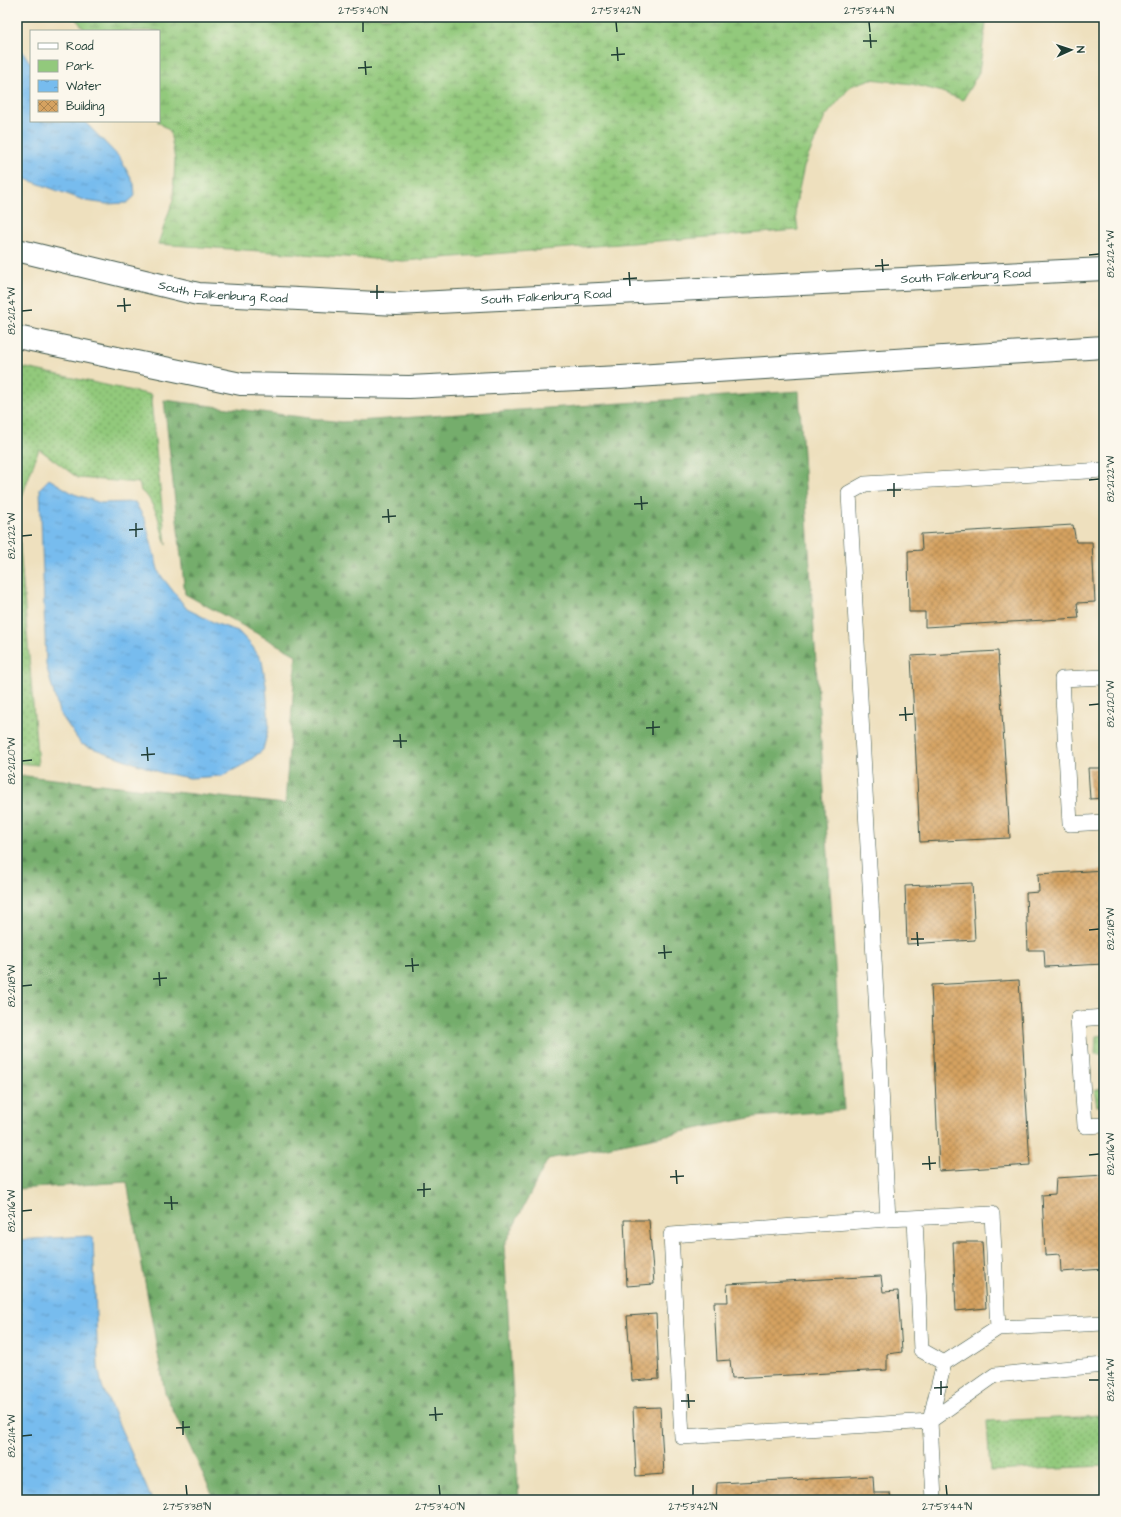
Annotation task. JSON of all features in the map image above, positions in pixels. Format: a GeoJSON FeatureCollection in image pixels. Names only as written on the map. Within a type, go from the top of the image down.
{"type":"FeatureCollection","features":[{"type":"Feature","properties":{"kind":"street","name":"South Falkenburg Road"},"geometry":{"type":"LineString","coordinates":[[17,250],[198,294],[397,304],[1104,269]]}},
{"type":"Feature","properties":{"kind":"street"},"geometry":{"type":"LineString","coordinates":[[17,337],[241,384],[410,387],[621,377],[1104,347]]}},
{"type":"Feature","properties":{"kind":"lane"},"geometry":{"type":"LineString","coordinates":[[888,1219],[849,493],[865,484],[1104,470]]}},
{"type":"Feature","properties":{"kind":"lane"},"geometry":{"type":"LineString","coordinates":[[1104,676],[1062,679],[1070,824],[1104,822]]}},
{"type":"Feature","properties":{"kind":"lane"},"geometry":{"type":"LineString","coordinates":[[1104,1017],[1078,1019],[1085,1126],[1104,1125]]}},
{"type":"Feature","properties":{"kind":"lane"},"geometry":{"type":"LineString","coordinates":[[998,1328],[992,1214],[915,1219],[888,1219],[671,1235],[682,1437],[930,1421],[995,1375],[1104,1365]]}},
{"type":"Feature","properties":{"kind":"lane"},"geometry":{"type":"LineString","coordinates":[[915,1219],[922,1350],[944,1363]]}},
{"type":"Feature","properties":{"kind":"lane"},"geometry":{"type":"LineString","coordinates":[[934,1500],[930,1421],[944,1363],[998,1328],[1104,1322]]}},
{"type":"Feature","properties":{"kind":"green space"},"geometry":{"type":"Polygon","coordinates":[[[75,17],[987,17],[979,72],[963,100],[939,91],[912,84],[871,79],[851,86],[825,117],[804,166],[795,208],[798,230],[403,261],[158,244],[173,200],[175,160],[170,131],[158,122],[160,122],[160,30],[84,30],[75,17]]]}},
{"type":"Feature","properties":{"kind":"green space"},"geometry":{"type":"Polygon","coordinates":[[[17,366],[152,395],[151,401],[166,545],[157,514],[148,497],[141,491],[139,483],[78,478],[39,449],[17,510],[17,366]]]}},
{"type":"Feature","properties":{"kind":"green space"},"geometry":{"type":"Polygon","coordinates":[[[799,391],[844,1110],[755,1117],[548,1159],[504,1245],[519,1500],[215,1500],[165,1393],[127,1182],[17,1189],[17,775],[285,804],[296,655],[185,594],[164,400],[342,422],[799,391]]]}},
{"type":"Feature","properties":{"kind":"green space"},"geometry":{"type":"Polygon","coordinates":[[[17,511],[38,765],[17,763],[17,511]]]}},
{"type":"Feature","properties":{"kind":"green space"},"geometry":{"type":"Polygon","coordinates":[[[1104,1035],[1104,1054],[1095,1054],[1096,1036],[1104,1035]]]}},
{"type":"Feature","properties":{"kind":"green space"},"geometry":{"type":"Polygon","coordinates":[[[1104,1087],[1104,1105],[1097,1106],[1094,1090],[1104,1087]]]}},
{"type":"Feature","properties":{"kind":"green space"},"geometry":{"type":"Polygon","coordinates":[[[1104,1416],[1104,1466],[990,1471],[987,1421],[1104,1416]]]}},
{"type":"Feature","properties":{"kind":"water"},"geometry":{"type":"Polygon","coordinates":[[[17,43],[30,62],[30,122],[85,122],[120,158],[134,184],[135,196],[127,203],[107,204],[86,201],[17,176],[17,43]]]}},
{"type":"Feature","properties":{"kind":"water"},"geometry":{"type":"Polygon","coordinates":[[[49,479],[74,494],[101,503],[135,502],[145,520],[159,573],[187,609],[217,624],[238,631],[252,646],[262,661],[266,685],[269,726],[263,750],[245,764],[222,776],[190,778],[162,773],[81,744],[59,712],[46,665],[40,488],[49,479]]]}},
{"type":"Feature","properties":{"kind":"water"},"geometry":{"type":"Polygon","coordinates":[[[88,1236],[93,1239],[98,1366],[102,1386],[152,1500],[17,1500],[17,1240],[88,1236]]]}},
{"type":"Feature","properties":{"kind":"building"},"geometry":{"type":"Polygon","coordinates":[[[1073,525],[1076,542],[1092,542],[1095,602],[1077,603],[1079,618],[925,627],[925,612],[909,612],[908,551],[922,550],[921,534],[1073,525]]]}},
{"type":"Feature","properties":{"kind":"building"},"geometry":{"type":"Polygon","coordinates":[[[998,651],[1010,838],[920,842],[911,656],[998,651]]]}},
{"type":"Feature","properties":{"kind":"building"},"geometry":{"type":"Polygon","coordinates":[[[1088,768],[1104,768],[1104,798],[1090,799],[1088,768]]]}},
{"type":"Feature","properties":{"kind":"building"},"geometry":{"type":"Polygon","coordinates":[[[1104,870],[1104,964],[1045,967],[1044,950],[1028,950],[1026,893],[1039,892],[1038,874],[1104,870]]]}},
{"type":"Feature","properties":{"kind":"building"},"geometry":{"type":"Polygon","coordinates":[[[972,883],[975,940],[907,944],[905,886],[972,883]]]}},
{"type":"Feature","properties":{"kind":"building"},"geometry":{"type":"Polygon","coordinates":[[[1019,980],[1030,1165],[939,1171],[931,985],[1019,980]]]}},
{"type":"Feature","properties":{"kind":"building"},"geometry":{"type":"Polygon","coordinates":[[[1104,1175],[1104,1269],[1061,1272],[1060,1254],[1045,1255],[1042,1195],[1055,1194],[1056,1178],[1104,1175]]]}},
{"type":"Feature","properties":{"kind":"building"},"geometry":{"type":"Polygon","coordinates":[[[624,1220],[649,1220],[654,1284],[627,1286],[624,1220]]]}},
{"type":"Feature","properties":{"kind":"building"},"geometry":{"type":"Polygon","coordinates":[[[953,1242],[982,1242],[986,1308],[956,1311],[953,1242]]]}},
{"type":"Feature","properties":{"kind":"building"},"geometry":{"type":"Polygon","coordinates":[[[881,1276],[883,1292],[898,1291],[902,1352],[887,1354],[887,1370],[732,1378],[730,1360],[717,1361],[714,1302],[728,1302],[727,1284],[881,1276]]]}},
{"type":"Feature","properties":{"kind":"building"},"geometry":{"type":"Polygon","coordinates":[[[656,1314],[659,1379],[632,1381],[627,1316],[656,1314]]]}},
{"type":"Feature","properties":{"kind":"building"},"geometry":{"type":"Polygon","coordinates":[[[660,1407],[664,1474],[636,1476],[633,1408],[660,1407]]]}},
{"type":"Feature","properties":{"kind":"building"},"geometry":{"type":"Polygon","coordinates":[[[873,1476],[874,1493],[890,1493],[891,1500],[716,1500],[717,1483],[873,1476]]]}}]}
